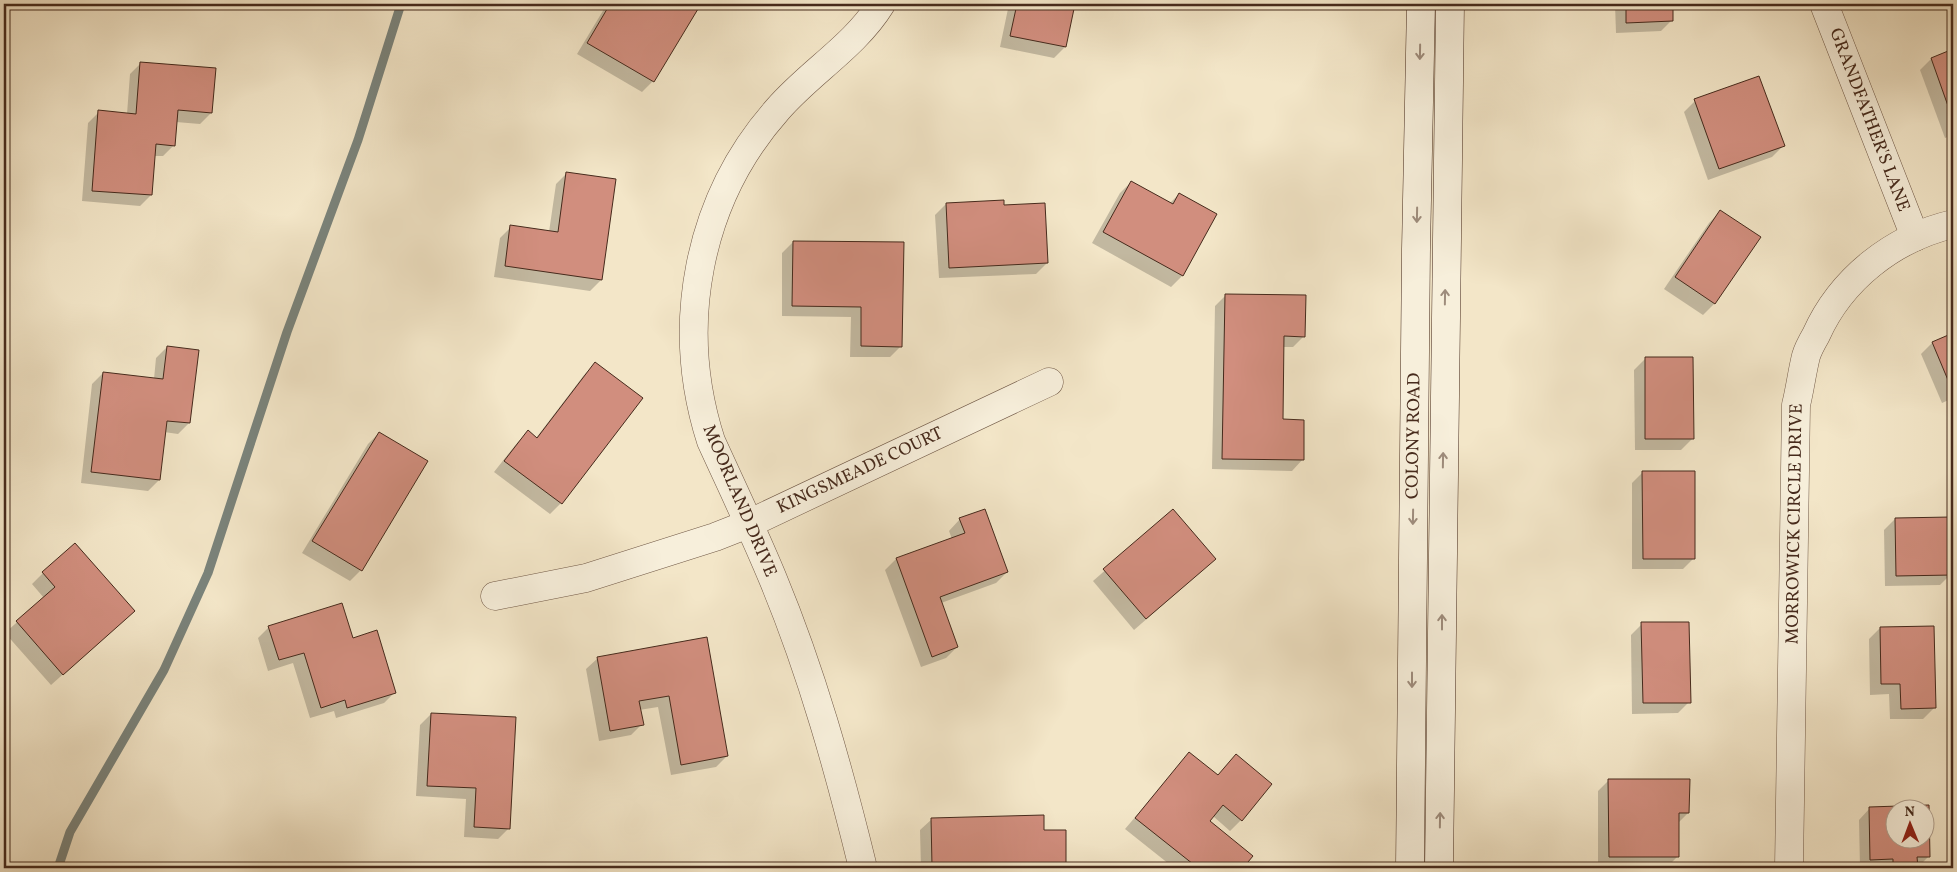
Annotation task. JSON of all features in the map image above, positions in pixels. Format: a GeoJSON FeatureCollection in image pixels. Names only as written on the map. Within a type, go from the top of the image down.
{"type":"FeatureCollection","features":[{"type":"Feature","properties":{"kind":"street","name":"MOORLAND DRIVE"},"geometry":{"type":"LineString","coordinates":[[863,868],[841,780],[808,672],[773,580],[711,441],[704,419],[695,369],[693,342],[695,288],[707,234],[729,179],[743,155],[777,110],[798,87],[840,52],[881,4]]}},
{"type":"Feature","properties":{"kind":"street","name":"COLONY ROAD"},"geometry":{"type":"LineString","coordinates":[[1410,868],[1421,4]]}},
{"type":"Feature","properties":{"kind":"street","name":"COLONY ROAD"},"geometry":{"type":"LineString","coordinates":[[1439,868],[1450,4]]}},
{"type":"Feature","properties":{"kind":"street","name":"GRANDFATHER'S LANE"},"geometry":{"type":"LineString","coordinates":[[1824,4],[1915,237]]}},
{"type":"Feature","properties":{"kind":"street","name":"MORROWICK CIRCLE DRIVE"},"geometry":{"type":"LineString","coordinates":[[1789,868],[1796,405],[1807,355],[1824,316],[1836,299],[1865,268],[1882,255],[1915,237],[1953,224]]}},
{"type":"Feature","properties":{"kind":"street","name":"KINGSMEADE COURT"},"geometry":{"type":"LineString","coordinates":[[495,596],[586,578],[715,537],[748,524],[1048,382]]}},
{"type":"Feature","properties":{"kind":"building"},"geometry":{"type":"Polygon","coordinates":[[[610,4],[701,4],[654,82],[587,43],[610,4]]]}},
{"type":"Feature","properties":{"kind":"building"},"geometry":{"type":"Polygon","coordinates":[[[1017,4],[1075,4],[1066,47],[1010,36],[1017,4]]]}},
{"type":"Feature","properties":{"kind":"building"},"geometry":{"type":"Polygon","coordinates":[[[1626,4],[1673,4],[1673,21],[1626,23],[1626,4]]]}},
{"type":"Feature","properties":{"kind":"building"},"geometry":{"type":"Polygon","coordinates":[[[1953,49],[1953,120],[1931,58],[1953,49]]]}},
{"type":"Feature","properties":{"kind":"building"},"geometry":{"type":"Polygon","coordinates":[[[140,62],[216,68],[212,113],[178,110],[175,146],[156,144],[152,195],[92,191],[98,110],[136,114],[140,62]]]}},
{"type":"Feature","properties":{"kind":"building"},"geometry":{"type":"Polygon","coordinates":[[[1759,76],[1785,146],[1719,169],[1694,99],[1759,76]]]}},
{"type":"Feature","properties":{"kind":"building"},"geometry":{"type":"Polygon","coordinates":[[[566,172],[616,179],[602,280],[505,266],[510,225],[558,232],[566,172]]]}},
{"type":"Feature","properties":{"kind":"building"},"geometry":{"type":"Polygon","coordinates":[[[1131,181],[1173,204],[1179,193],[1217,214],[1183,276],[1103,232],[1131,181]]]}},
{"type":"Feature","properties":{"kind":"building"},"geometry":{"type":"Polygon","coordinates":[[[1004,200],[1004,205],[1045,203],[1048,263],[949,268],[946,203],[1004,200]]]}},
{"type":"Feature","properties":{"kind":"building"},"geometry":{"type":"Polygon","coordinates":[[[1720,210],[1761,237],[1715,304],[1675,277],[1720,210]]]}},
{"type":"Feature","properties":{"kind":"building"},"geometry":{"type":"Polygon","coordinates":[[[793,241],[904,242],[902,347],[861,346],[861,307],[792,306],[793,241]]]}},
{"type":"Feature","properties":{"kind":"building"},"geometry":{"type":"Polygon","coordinates":[[[1225,294],[1306,295],[1305,337],[1284,336],[1283,419],[1304,420],[1304,460],[1222,459],[1225,294]]]}},
{"type":"Feature","properties":{"kind":"building"},"geometry":{"type":"Polygon","coordinates":[[[1953,333],[1953,392],[1932,342],[1953,333]]]}},
{"type":"Feature","properties":{"kind":"building"},"geometry":{"type":"Polygon","coordinates":[[[167,346],[199,350],[190,423],[167,421],[160,480],[91,472],[103,372],[163,379],[167,346]]]}},
{"type":"Feature","properties":{"kind":"building"},"geometry":{"type":"Polygon","coordinates":[[[1645,357],[1693,357],[1694,439],[1645,439],[1645,357]]]}},
{"type":"Feature","properties":{"kind":"building"},"geometry":{"type":"Polygon","coordinates":[[[595,362],[643,398],[562,504],[504,461],[528,430],[537,438],[595,362]]]}},
{"type":"Feature","properties":{"kind":"building"},"geometry":{"type":"Polygon","coordinates":[[[379,432],[428,461],[362,571],[312,541],[379,432]]]}},
{"type":"Feature","properties":{"kind":"building"},"geometry":{"type":"Polygon","coordinates":[[[1642,471],[1695,471],[1695,559],[1643,559],[1642,471]]]}},
{"type":"Feature","properties":{"kind":"building"},"geometry":{"type":"Polygon","coordinates":[[[985,509],[1008,572],[940,597],[958,647],[932,657],[896,558],[965,533],[959,518],[985,509]]]}},
{"type":"Feature","properties":{"kind":"building"},"geometry":{"type":"Polygon","coordinates":[[[1173,509],[1216,559],[1146,619],[1103,569],[1173,509]]]}},
{"type":"Feature","properties":{"kind":"building"},"geometry":{"type":"Polygon","coordinates":[[[1951,517],[1952,575],[1896,576],[1895,518],[1951,517]]]}},
{"type":"Feature","properties":{"kind":"building"},"geometry":{"type":"Polygon","coordinates":[[[75,543],[135,611],[63,675],[16,621],[55,587],[42,572],[75,543]]]}},
{"type":"Feature","properties":{"kind":"building"},"geometry":{"type":"Polygon","coordinates":[[[342,603],[353,638],[377,630],[396,693],[347,708],[345,700],[321,708],[304,653],[279,660],[268,626],[342,603]]]}},
{"type":"Feature","properties":{"kind":"building"},"geometry":{"type":"Polygon","coordinates":[[[1641,622],[1689,622],[1691,703],[1643,703],[1641,622]]]}},
{"type":"Feature","properties":{"kind":"building"},"geometry":{"type":"Polygon","coordinates":[[[1934,626],[1936,708],[1901,709],[1900,684],[1881,684],[1880,627],[1934,626]]]}},
{"type":"Feature","properties":{"kind":"building"},"geometry":{"type":"Polygon","coordinates":[[[707,637],[728,756],[681,765],[669,696],[639,701],[644,725],[610,731],[597,657],[707,637]]]}},
{"type":"Feature","properties":{"kind":"building"},"geometry":{"type":"Polygon","coordinates":[[[431,713],[516,717],[510,829],[474,827],[476,788],[427,786],[431,713]]]}},
{"type":"Feature","properties":{"kind":"building"},"geometry":{"type":"Polygon","coordinates":[[[1189,752],[1218,775],[1236,754],[1272,784],[1242,821],[1223,805],[1210,821],[1253,856],[1243,868],[1198,868],[1135,818],[1189,752]]]}},
{"type":"Feature","properties":{"kind":"building"},"geometry":{"type":"Polygon","coordinates":[[[1608,779],[1690,779],[1689,813],[1679,813],[1679,857],[1609,857],[1608,779]]]}},
{"type":"Feature","properties":{"kind":"building"},"geometry":{"type":"Polygon","coordinates":[[[1884,806],[1884,850],[1930,850],[1930,857],[1917,857],[1918,868],[1893,868],[1893,859],[1870,860],[1869,807],[1884,806]]]}},
{"type":"Feature","properties":{"kind":"building"},"geometry":{"type":"Polygon","coordinates":[[[1044,815],[1044,830],[1066,830],[1066,868],[979,868],[979,865],[932,866],[931,818],[1044,815]]]}},
{"type":"Feature","properties":{"kind":"waterway"},"geometry":{"type":"LineString","coordinates":[[58,868],[70,832],[164,670],[208,573],[287,332],[358,140],[401,4]]}}]}
